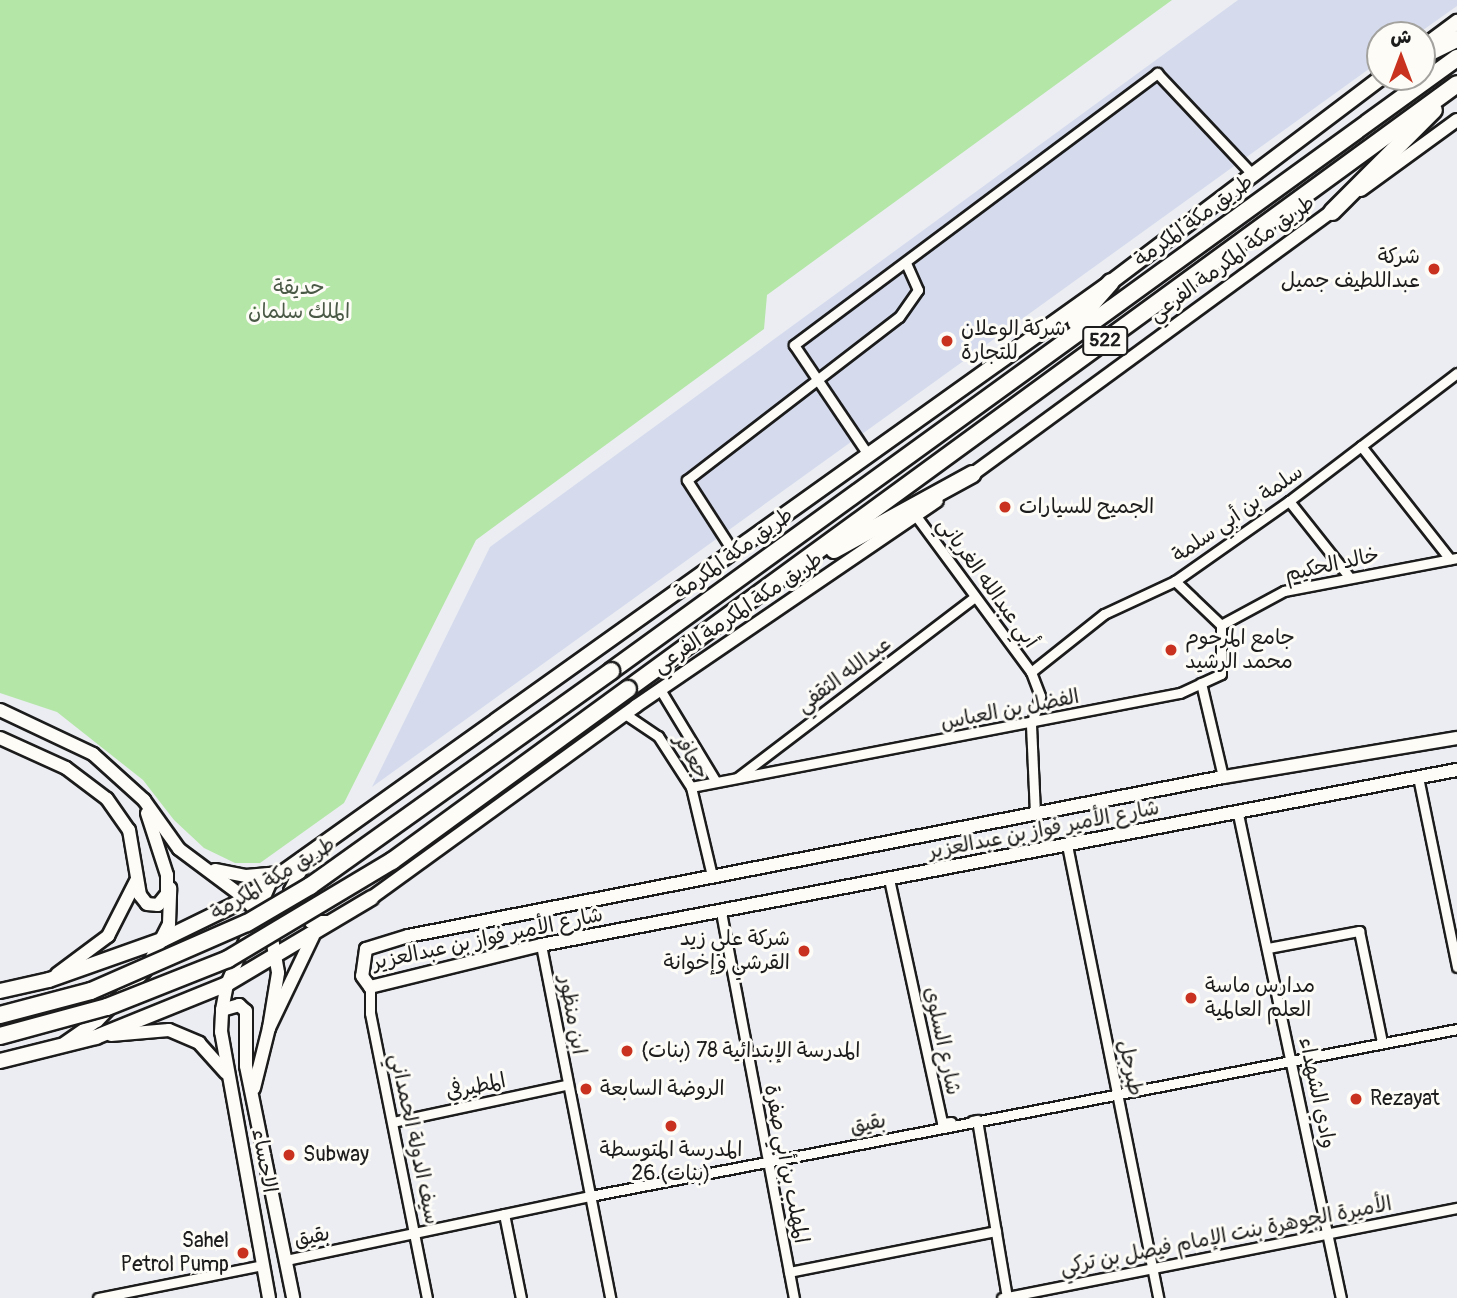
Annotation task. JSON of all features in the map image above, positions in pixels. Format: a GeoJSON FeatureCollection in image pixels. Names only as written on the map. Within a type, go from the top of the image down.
{"type":"FeatureCollection","features":[{"type":"Feature","properties":{"kind":"highway"},"geometry":{"type":"LineString","coordinates":[[1436,49],[1457,39]]}},
{"type":"Feature","properties":{"kind":"highway","name":"طريق مكة المكرمة"},"geometry":{"type":"LineString","coordinates":[[0,1015],[91,991],[247,923],[310,886],[1457,58]]}},
{"type":"Feature","properties":{"kind":"highway"},"geometry":{"type":"LineString","coordinates":[[1332,212],[1457,85]]}},
{"type":"Feature","properties":{"kind":"highway","name":"طريق مكة المكرمة"},"geometry":{"type":"LineString","coordinates":[[0,1036],[107,1007],[228,959],[392,860],[1457,85]]}},
{"type":"Feature","properties":{"kind":"highway"},"geometry":{"type":"LineString","coordinates":[[905,455],[1087,314],[1111,282]]}},
{"type":"Feature","properties":{"kind":"highway"},"geometry":{"type":"LineString","coordinates":[[753,598],[973,474]]}},
{"type":"Feature","properties":{"kind":"main road"},"geometry":{"type":"LineString","coordinates":[[1436,38],[1457,22]]}},
{"type":"Feature","properties":{"kind":"main road"},"geometry":{"type":"LineString","coordinates":[[0,991],[49,980],[163,940],[246,899],[1111,282],[1366,89]]}},
{"type":"Feature","properties":{"kind":"main road","name":"طريق مكة المكرمة الفرعي"},"geometry":{"type":"LineString","coordinates":[[0,1061],[96,1037],[227,984],[335,922],[625,714],[916,516],[1457,120]]}},
{"type":"Feature","properties":{"kind":"main road"},"geometry":{"type":"LineString","coordinates":[[0,710],[93,754],[135,791],[179,849],[211,869],[246,899],[259,915],[278,973],[269,1028],[254,1088]]}},
{"type":"Feature","properties":{"kind":"main road"},"geometry":{"type":"LineString","coordinates":[[0,738],[66,768],[107,799],[129,830],[136,881],[147,904],[158,905],[167,894],[167,875]]}},
{"type":"Feature","properties":{"kind":"main road","name":"شارع الأمير فواز بن عبدالعزير"},"geometry":{"type":"LineString","coordinates":[[1457,738],[1223,777],[408,936],[366,949],[362,976],[370,987],[541,945],[1238,814],[1457,769]]}},
{"type":"Feature","properties":{"kind":"main road"},"geometry":{"type":"LineString","coordinates":[[62,1046],[128,992],[163,940],[173,897],[147,812],[135,791]]}},
{"type":"Feature","properties":{"kind":"main road"},"geometry":{"type":"LineString","coordinates":[[308,856],[290,891],[311,922],[335,922]]}},
{"type":"Feature","properties":{"kind":"main road"},"geometry":{"type":"LineString","coordinates":[[211,869],[246,877],[276,877]]}},
{"type":"Feature","properties":{"kind":"main road","name":"الاحساء"},"geometry":{"type":"LineString","coordinates":[[269,1298],[221,1032],[227,984],[276,877]]}},
{"type":"Feature","properties":{"kind":"main road"},"geometry":{"type":"LineString","coordinates":[[49,980],[108,936],[136,881]]}},
{"type":"Feature","properties":{"kind":"main road"},"geometry":{"type":"LineString","coordinates":[[269,1028],[313,936]]}},
{"type":"Feature","properties":{"kind":"main road"},"geometry":{"type":"LineString","coordinates":[[222,1010],[239,1005],[246,1012],[246,1066],[254,1088],[293,1298]]}},
{"type":"Feature","properties":{"kind":"main road"},"geometry":{"type":"LineString","coordinates":[[96,1037],[169,1030],[199,1043],[230,1080]]}},
{"type":"Feature","properties":{"kind":"street"},"geometry":{"type":"LineString","coordinates":[[869,456],[816,385],[793,345],[1157,74],[1253,175]]}},
{"type":"Feature","properties":{"kind":"street"},"geometry":{"type":"LineString","coordinates":[[734,553],[687,480],[816,385],[899,317],[918,290],[906,263]]}},
{"type":"Feature","properties":{"kind":"street","name":"سلمة بن أبي سلمة"},"geometry":{"type":"LineString","coordinates":[[1031,672],[1104,614],[1175,581],[1289,501],[1457,373]]}},
{"type":"Feature","properties":{"kind":"street"},"geometry":{"type":"LineString","coordinates":[[1362,446],[1454,558]]}},
{"type":"Feature","properties":{"kind":"street"},"geometry":{"type":"LineString","coordinates":[[1289,501],[1350,578]]}},
{"type":"Feature","properties":{"kind":"street","name":"أبي عبدالله الغرياني"},"geometry":{"type":"LineString","coordinates":[[916,516],[1031,672]]}},
{"type":"Feature","properties":{"kind":"street","name":"خالد الحكيم"},"geometry":{"type":"LineString","coordinates":[[1221,625],[1284,591],[1454,558]]}},
{"type":"Feature","properties":{"kind":"street"},"geometry":{"type":"LineString","coordinates":[[1175,581],[1221,625]]}},
{"type":"Feature","properties":{"kind":"street","name":"عبدالله الثقفي"},"geometry":{"type":"LineString","coordinates":[[734,781],[975,597]]}},
{"type":"Feature","properties":{"kind":"street","name":"الفضل بن العباس"},"geometry":{"type":"LineString","coordinates":[[691,787],[715,780],[734,781],[1031,725],[1180,693],[1221,674],[1221,625]]}},
{"type":"Feature","properties":{"kind":"street"},"geometry":{"type":"LineString","coordinates":[[1031,672],[1040,696],[1031,725],[1035,814]]}},
{"type":"Feature","properties":{"kind":"street"},"geometry":{"type":"LineString","coordinates":[[1201,683],[1223,777]]}},
{"type":"Feature","properties":{"kind":"street"},"geometry":{"type":"LineString","coordinates":[[661,691],[715,780]]}},
{"type":"Feature","properties":{"kind":"street","name":"جعافر"},"geometry":{"type":"LineString","coordinates":[[625,714],[659,736],[691,787],[712,876]]}},
{"type":"Feature","properties":{"kind":"street"},"geometry":{"type":"LineString","coordinates":[[1418,777],[1452,922],[1457,967]]}},
{"type":"Feature","properties":{"kind":"street","name":"وادي الشهداء"},"geometry":{"type":"LineString","coordinates":[[1238,814],[1341,1298]]}},
{"type":"Feature","properties":{"kind":"street","name":"طبرجل"},"geometry":{"type":"LineString","coordinates":[[1067,845],[1158,1298]]}},
{"type":"Feature","properties":{"kind":"street","name":"شارع السلوى"},"geometry":{"type":"LineString","coordinates":[[889,879],[942,1123],[977,1120],[1004,1297]]}},
{"type":"Feature","properties":{"kind":"street","name":"المهلب بن أبي صفرة"},"geometry":{"type":"LineString","coordinates":[[721,912],[794,1298]]}},
{"type":"Feature","properties":{"kind":"street"},"geometry":{"type":"LineString","coordinates":[[1268,948],[1359,931],[1382,1042]]}},
{"type":"Feature","properties":{"kind":"street","name":"ابن منظور"},"geometry":{"type":"LineString","coordinates":[[541,945],[566,1085],[610,1298]]}},
{"type":"Feature","properties":{"kind":"street","name":"سيف الدولة الحمداني"},"geometry":{"type":"LineString","coordinates":[[370,987],[370,1013],[427,1298]]}},
{"type":"Feature","properties":{"kind":"street","name":"بقيق"},"geometry":{"type":"LineString","coordinates":[[286,1260],[590,1196],[1457,1028]]}},
{"type":"Feature","properties":{"kind":"street","name":"المطيرفي"},"geometry":{"type":"LineString","coordinates":[[393,1122],[566,1085]]}},
{"type":"Feature","properties":{"kind":"street","name":"الأميرة الجوهرة بنت الإمام فيصل بن تركي"},"geometry":{"type":"LineString","coordinates":[[1004,1297],[1457,1208]]}},
{"type":"Feature","properties":{"kind":"street"},"geometry":{"type":"LineString","coordinates":[[504,1214],[521,1298]]}},
{"type":"Feature","properties":{"kind":"street"},"geometry":{"type":"LineString","coordinates":[[789,1272],[996,1231]]}},
{"type":"Feature","properties":{"kind":"street"},"geometry":{"type":"LineString","coordinates":[[98,1298],[263,1265]]}},
{"type":"Feature","properties":{"kind":"shaded area"},"geometry":{"type":"Polygon","coordinates":[[[1238,0],[1457,0],[1457,6],[1436,21],[1366,21],[1366,71],[372,787],[490,547],[1238,0]]]}},
{"type":"Feature","properties":{"kind":"green space","name":"حديقة الملك سلمان"},"geometry":{"type":"Polygon","coordinates":[[[0,0],[1172,0],[767,295],[764,329],[476,540],[344,803],[260,863],[235,863],[204,848],[174,820],[143,780],[57,712],[0,693],[0,0]]]}},
{"type":"Feature","properties":{"kind":"place","name":"شركة عبداللطيف جميل"},"geometry":{"type":"Point","coordinates":[1434,269]}},
{"type":"Feature","properties":{"kind":"place","name":"شركة الوعلان للتجارة"},"geometry":{"type":"Point","coordinates":[947,341]}},
{"type":"Feature","properties":{"kind":"place","name":"الجميح للسيارات"},"geometry":{"type":"Point","coordinates":[1005,507]}},
{"type":"Feature","properties":{"kind":"place","name":"جامع المرحوم محمد الرشيد"},"geometry":{"type":"Point","coordinates":[1171,650]}},
{"type":"Feature","properties":{"kind":"place","name":"شركة علي زيد القرشي وإخوانة"},"geometry":{"type":"Point","coordinates":[804,951]}},
{"type":"Feature","properties":{"kind":"place","name":"مدارس ماسة العلم العالمية"},"geometry":{"type":"Point","coordinates":[1191,998]}},
{"type":"Feature","properties":{"kind":"place","name":"المدرسة الإبتدائية 78 (بنات)"},"geometry":{"type":"Point","coordinates":[627,1051]}},
{"type":"Feature","properties":{"kind":"place","name":"الروضة السابعة"},"geometry":{"type":"Point","coordinates":[586,1089]}},
{"type":"Feature","properties":{"kind":"place","name":"Rezayat"},"geometry":{"type":"Point","coordinates":[1356,1099]}},
{"type":"Feature","properties":{"kind":"place","name":"المدرسة المتوسطة 26 (بنات)"},"geometry":{"type":"Point","coordinates":[671,1126]}},
{"type":"Feature","properties":{"kind":"place","name":"Subway"},"geometry":{"type":"Point","coordinates":[289,1155]}},
{"type":"Feature","properties":{"kind":"place","name":"Sahel Petrol Pump"},"geometry":{"type":"Point","coordinates":[243,1253]}}]}
